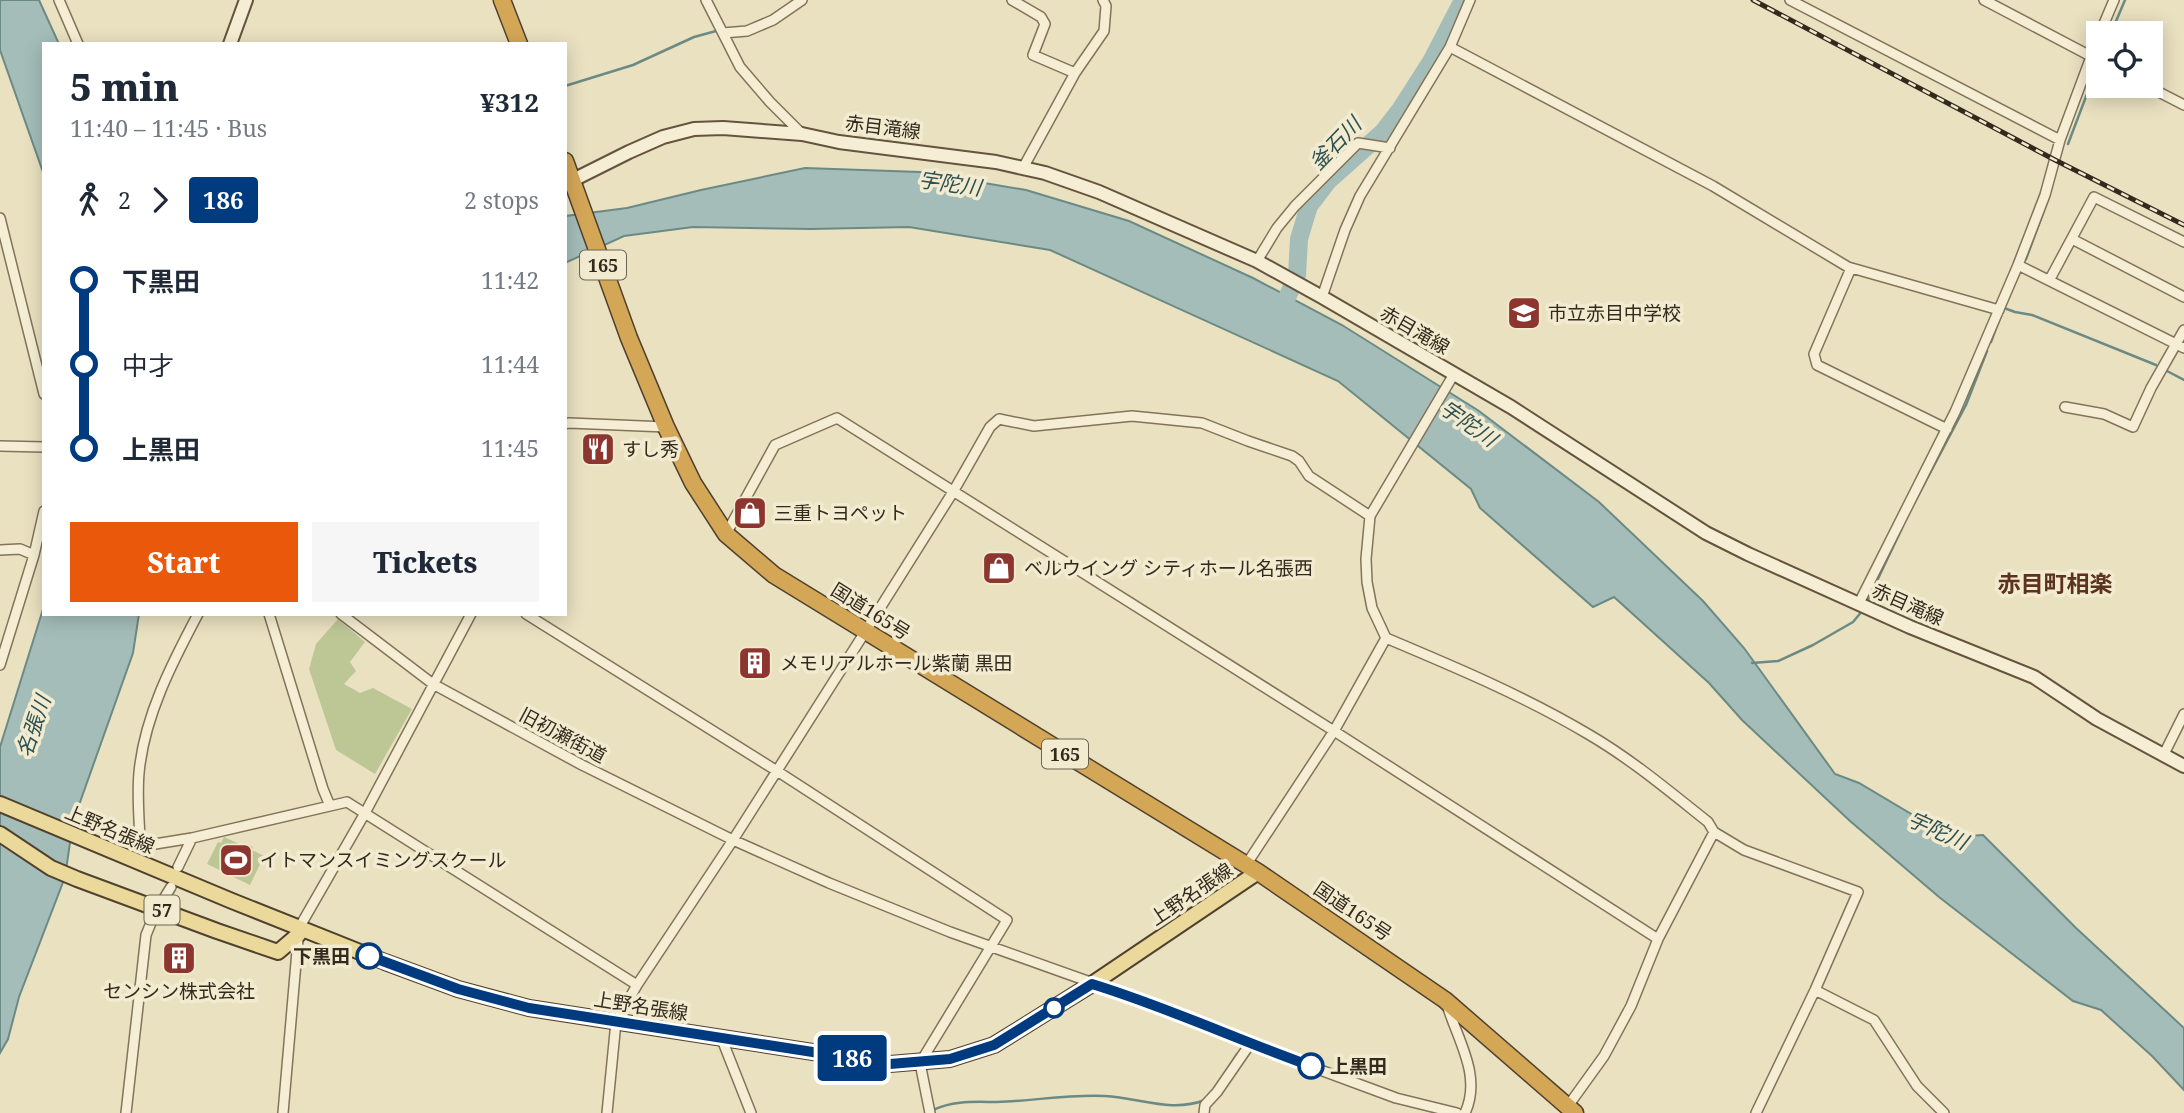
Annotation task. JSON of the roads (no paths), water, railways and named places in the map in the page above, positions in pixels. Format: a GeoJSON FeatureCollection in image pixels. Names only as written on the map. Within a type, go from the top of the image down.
{"type":"FeatureCollection","features":[{"type":"Feature","properties":{"kind":"highway"},"geometry":{"type":"LineString","coordinates":[[502,0],[518,42]]}},
{"type":"Feature","properties":{"kind":"highway","name":"国道165号"},"geometry":{"type":"LineString","coordinates":[[572,184],[629,338],[666,427],[693,483],[726,534],[774,575],[1252,868],[1445,1000],[1571,1110]]}},
{"type":"Feature","properties":{"kind":"main road"},"geometry":{"type":"LineString","coordinates":[[231,42],[246,0]]}},
{"type":"Feature","properties":{"kind":"main road","name":"赤目滝線"},"geometry":{"type":"LineString","coordinates":[[572,184],[663,137],[694,129],[723,128],[802,134],[839,142],[996,162],[1045,173],[1099,192],[1257,261],[1322,297],[1452,377],[1511,407],[1706,533],[1910,628],[2034,677],[2097,719],[2184,766]]}},
{"type":"Feature","properties":{"kind":"main road","name":"上野名張線"},"geometry":{"type":"LineString","coordinates":[[0,804],[299,931],[458,989],[529,1008],[890,1064],[950,1059],[994,1045],[1092,984],[1252,868]]}},
{"type":"Feature","properties":{"kind":"main road","name":"57"},"geometry":{"type":"LineString","coordinates":[[0,834],[51,868],[278,952],[299,931]]}},
{"type":"Feature","properties":{"kind":"street"},"geometry":{"type":"LineString","coordinates":[[59,0],[77,42]]}},
{"type":"Feature","properties":{"kind":"street"},"geometry":{"type":"LineString","coordinates":[[706,0],[740,67],[802,134]]}},
{"type":"Feature","properties":{"kind":"street"},"geometry":{"type":"LineString","coordinates":[[723,33],[747,31],[773,20],[802,0]]}},
{"type":"Feature","properties":{"kind":"street"},"geometry":{"type":"LineString","coordinates":[[1012,0],[1041,17],[1045,24],[1033,55],[1075,73]]}},
{"type":"Feature","properties":{"kind":"street"},"geometry":{"type":"LineString","coordinates":[[1023,168],[1075,73],[1104,31],[1103,0]]}},
{"type":"Feature","properties":{"kind":"street"},"geometry":{"type":"LineString","coordinates":[[1322,297],[1360,196],[1450,47],[1470,0]]}},
{"type":"Feature","properties":{"kind":"street"},"geometry":{"type":"LineString","coordinates":[[1790,0],[2060,140]]}},
{"type":"Feature","properties":{"kind":"street"},"geometry":{"type":"LineString","coordinates":[[1984,0],[2086,54]]}},
{"type":"Feature","properties":{"kind":"street"},"geometry":{"type":"LineString","coordinates":[[2105,21],[2115,0]]}},
{"type":"Feature","properties":{"kind":"street"},"geometry":{"type":"LineString","coordinates":[[1450,47],[1713,186],[1851,268],[1999,310]]}},
{"type":"Feature","properties":{"kind":"street"},"geometry":{"type":"LineString","coordinates":[[1864,606],[1947,429],[2018,265],[2045,195],[2060,140],[2086,80]]}},
{"type":"Feature","properties":{"kind":"street"},"geometry":{"type":"LineString","coordinates":[[2163,94],[2184,105]]}},
{"type":"Feature","properties":{"kind":"street"},"geometry":{"type":"LineString","coordinates":[[1257,261],[1294,206],[1357,143],[1390,148]]}},
{"type":"Feature","properties":{"kind":"street"},"geometry":{"type":"LineString","coordinates":[[2050,279],[2094,197],[2184,242]]}},
{"type":"Feature","properties":{"kind":"street"},"geometry":{"type":"LineString","coordinates":[[0,218],[42,386]]}},
{"type":"Feature","properties":{"kind":"street"},"geometry":{"type":"LineString","coordinates":[[2072,239],[2184,297]]}},
{"type":"Feature","properties":{"kind":"street"},"geometry":{"type":"LineString","coordinates":[[2018,265],[2180,346]]}},
{"type":"Feature","properties":{"kind":"street"},"geometry":{"type":"LineString","coordinates":[[1851,268],[1814,354],[1814,360],[1817,365],[1947,429]]}},
{"type":"Feature","properties":{"kind":"street"},"geometry":{"type":"LineString","coordinates":[[2065,407],[2105,414],[2133,427],[2151,388],[2180,346],[2184,330]]}},
{"type":"Feature","properties":{"kind":"street"},"geometry":{"type":"LineString","coordinates":[[1452,377],[1370,516],[1367,582],[1372,608],[1386,638],[1473,675],[1588,734],[1634,763],[1708,822],[1714,832],[1744,850],[1858,892],[1756,1113]]}},
{"type":"Feature","properties":{"kind":"street"},"geometry":{"type":"LineString","coordinates":[[607,1113],[616,1022],[637,985],[733,840],[953,492],[990,427],[999,419],[1034,426],[1132,416],[1202,423],[1292,456],[1309,477],[1370,516]]}},
{"type":"Feature","properties":{"kind":"street"},"geometry":{"type":"LineString","coordinates":[[726,534],[775,445],[837,418],[1658,939]]}},
{"type":"Feature","properties":{"kind":"street"},"geometry":{"type":"LineString","coordinates":[[567,426],[666,427]]}},
{"type":"Feature","properties":{"kind":"street"},"geometry":{"type":"LineString","coordinates":[[0,446],[42,447]]}},
{"type":"Feature","properties":{"kind":"street"},"geometry":{"type":"LineString","coordinates":[[0,664],[34,555],[42,520]]}},
{"type":"Feature","properties":{"kind":"street"},"geometry":{"type":"LineString","coordinates":[[0,550],[20,550],[34,555]]}},
{"type":"Feature","properties":{"kind":"street"},"geometry":{"type":"LineString","coordinates":[[197,616],[159,696],[147,730],[139,772],[140,839],[155,844],[192,838],[347,802],[637,985]]}},
{"type":"Feature","properties":{"kind":"street"},"geometry":{"type":"LineString","coordinates":[[270,616],[330,806]]}},
{"type":"Feature","properties":{"kind":"street","name":"旧初瀬街道"},"geometry":{"type":"LineString","coordinates":[[344,616],[433,684],[582,765],[733,840],[829,883],[991,947],[1135,998],[1396,1098],[1457,1113]]}},
{"type":"Feature","properties":{"kind":"street"},"geometry":{"type":"LineString","coordinates":[[283,1113],[299,931],[470,616]]}},
{"type":"Feature","properties":{"kind":"street"},"geometry":{"type":"LineString","coordinates":[[529,616],[1006,920],[920,1063],[930,1110]]}},
{"type":"Feature","properties":{"kind":"street"},"geometry":{"type":"LineString","coordinates":[[1252,868],[1386,638]]}},
{"type":"Feature","properties":{"kind":"street"},"geometry":{"type":"LineString","coordinates":[[2164,754],[2184,714]]}},
{"type":"Feature","properties":{"kind":"street"},"geometry":{"type":"LineString","coordinates":[[1571,1110],[1631,1006],[1658,939],[1714,832]]}},
{"type":"Feature","properties":{"kind":"street"},"geometry":{"type":"LineString","coordinates":[[178,867],[192,838]]}},
{"type":"Feature","properties":{"kind":"street"},"geometry":{"type":"LineString","coordinates":[[126,1113],[146,935],[171,887]]}},
{"type":"Feature","properties":{"kind":"street"},"geometry":{"type":"LineString","coordinates":[[1815,990],[1874,1020],[1917,1086],[1944,1113]]}},
{"type":"Feature","properties":{"kind":"street"},"geometry":{"type":"LineString","coordinates":[[1445,1000],[1469,1064],[1471,1099],[1465,1113]]}},
{"type":"Feature","properties":{"kind":"street"},"geometry":{"type":"LineString","coordinates":[[721,1037],[751,1113]]}},
{"type":"Feature","properties":{"kind":"street"},"geometry":{"type":"LineString","coordinates":[[1204,1113],[1205,1105],[1217,1093],[1250,1044]]}},
{"type":"Feature","properties":{"kind":"water"},"geometry":{"type":"Polygon","coordinates":[[[0,0],[39,0],[58,42],[42,42],[42,169],[0,50],[0,0]]]}},
{"type":"Feature","properties":{"kind":"water","name":"宇陀川"},"geometry":{"type":"Polygon","coordinates":[[[805,168],[920,172],[1026,190],[1129,221],[1253,278],[1342,325],[1479,411],[1599,502],[1703,601],[1744,648],[1835,774],[1859,783],[1950,837],[1983,835],[2076,928],[2184,1028],[2184,1090],[2152,1056],[2101,1010],[2073,1001],[1939,897],[1850,821],[1742,720],[1709,683],[1614,597],[1593,607],[1480,508],[1471,489],[1338,381],[1050,250],[909,227],[693,227],[624,236],[567,262],[567,216],[627,208],[805,168]]]}},
{"type":"Feature","properties":{"kind":"water","name":"名張川"},"geometry":{"type":"Polygon","coordinates":[[[42,612],[42,616],[139,616],[133,653],[73,822],[65,877],[19,997],[8,1039],[0,1053],[0,747],[42,612]]]}},
{"type":"Feature","properties":{"kind":"waterway","name":"釜石川"},"geometry":{"type":"LineString","coordinates":[[1279,316],[1297,275],[1299,239],[1309,206],[1328,181],[1383,132],[1400,110],[1432,60],[1463,0]]}},
{"type":"Feature","properties":{"kind":"waterway"},"geometry":{"type":"LineString","coordinates":[[2116,21],[2125,0]]}},
{"type":"Feature","properties":{"kind":"waterway"},"geometry":{"type":"LineString","coordinates":[[567,85],[633,65],[694,37],[716,31]]}},
{"type":"Feature","properties":{"kind":"waterway"},"geometry":{"type":"LineString","coordinates":[[2068,144],[2086,97]]}},
{"type":"Feature","properties":{"kind":"waterway"},"geometry":{"type":"LineString","coordinates":[[2026,259],[2043,213]]}},
{"type":"Feature","properties":{"kind":"waterway"},"geometry":{"type":"LineString","coordinates":[[2014,284],[2020,272]]}},
{"type":"Feature","properties":{"kind":"waterway"},"geometry":{"type":"LineString","coordinates":[[2004,308],[2032,315],[2156,365]]}},
{"type":"Feature","properties":{"kind":"waterway"},"geometry":{"type":"LineString","coordinates":[[1991,342],[1999,320]]}},
{"type":"Feature","properties":{"kind":"waterway"},"geometry":{"type":"LineString","coordinates":[[1911,509],[1966,405],[1987,351]]}},
{"type":"Feature","properties":{"kind":"waterway"},"geometry":{"type":"LineString","coordinates":[[2167,371],[2184,380]]}},
{"type":"Feature","properties":{"kind":"waterway"},"geometry":{"type":"LineString","coordinates":[[1866,604],[1902,528]]}},
{"type":"Feature","properties":{"kind":"waterway"},"geometry":{"type":"LineString","coordinates":[[1752,663],[1778,661],[1813,645],[1853,622],[1863,610]]}},
{"type":"Feature","properties":{"kind":"waterway"},"geometry":{"type":"LineString","coordinates":[[1222,1078],[1237,1054]]}},
{"type":"Feature","properties":{"kind":"waterway"},"geometry":{"type":"LineString","coordinates":[[933,1110],[965,1102],[1078,1096],[1118,1097],[1168,1105],[1192,1104],[1205,1100]]}},
{"type":"Feature","properties":{"kind":"railway"},"geometry":{"type":"LineString","coordinates":[[1753,0],[2184,225]]}},
{"type":"Feature","properties":{"kind":"place","name":"市立赤目中学校"},"geometry":{"type":"Point","coordinates":[1524,313]}},
{"type":"Feature","properties":{"kind":"place","name":"すし秀"},"geometry":{"type":"Point","coordinates":[598,449]}},
{"type":"Feature","properties":{"kind":"place","name":"三重トヨペット"},"geometry":{"type":"Point","coordinates":[750,513]}},
{"type":"Feature","properties":{"kind":"place","name":"ベルウイング シティホール名張西"},"geometry":{"type":"Point","coordinates":[999,568]}},
{"type":"Feature","properties":{"kind":"place","name":"メモリアルホール紫蘭 黒田"},"geometry":{"type":"Point","coordinates":[755,663]}},
{"type":"Feature","properties":{"kind":"place","name":"イトマンスイミングスクール"},"geometry":{"type":"Point","coordinates":[236,860]}},
{"type":"Feature","properties":{"kind":"place","name":"下黒田"},"geometry":{"type":"Point","coordinates":[369,956]}},
{"type":"Feature","properties":{"kind":"place","name":"センシン株式会社"},"geometry":{"type":"Point","coordinates":[179,958]}},
{"type":"Feature","properties":{"kind":"place","name":"上黒田"},"geometry":{"type":"Point","coordinates":[1311,1066]}},
{"type":"Feature","properties":{"kind":"district","name":"赤目町相楽"},"geometry":{"type":"Point","coordinates":[2055,583]}}]}
